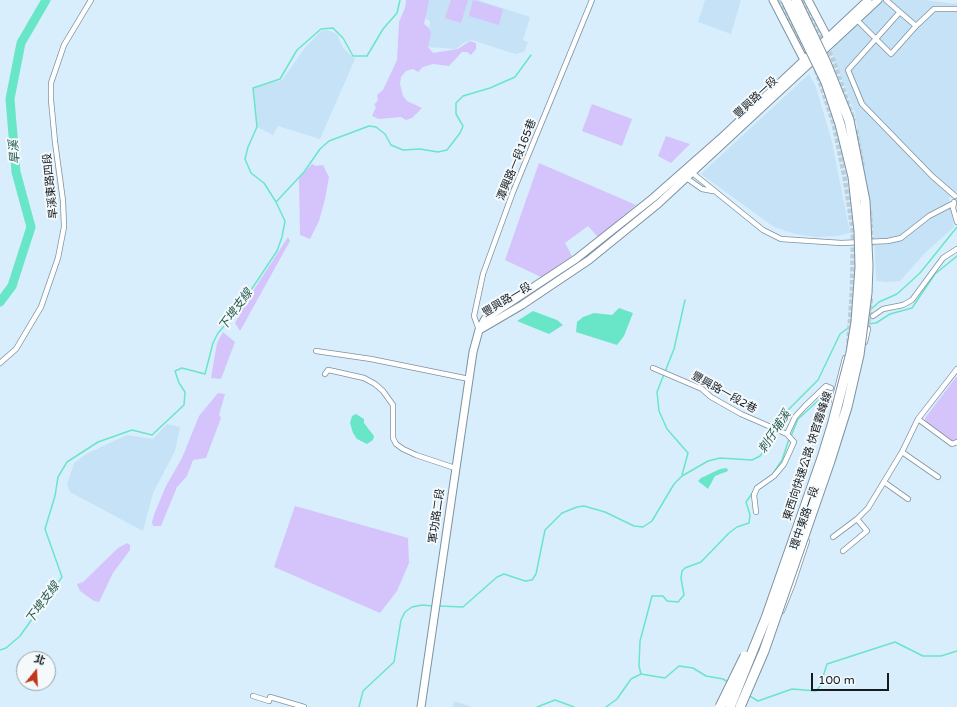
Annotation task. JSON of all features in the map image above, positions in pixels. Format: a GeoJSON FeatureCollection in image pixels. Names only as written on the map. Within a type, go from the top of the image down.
{"type":"FeatureCollection","features":[{"type":"Feature","properties":{"kind":"highway","name":"東西向快速公路 快官霧峰線"},"geometry":{"type":"LineString","coordinates":[[730,707],[766,618],[833,422],[851,353],[856,322],[860,267],[858,202],[840,124],[820,66],[786,0]]}},
{"type":"Feature","properties":{"kind":"highway","name":"東西向快速公路 快官霧峰線"},"geometry":{"type":"LineString","coordinates":[[741,707],[764,651],[830,461],[847,407],[859,355],[867,293],[868,266],[865,201],[849,120],[826,63],[796,0]]}},
{"type":"Feature","properties":{"kind":"highway"},"geometry":{"type":"LineString","coordinates":[[720,707],[749,645],[766,618]]}},
{"type":"Feature","properties":{"kind":"highway"},"geometry":{"type":"LineString","coordinates":[[745,707],[764,651]]}},
{"type":"Feature","properties":{"kind":"street","name":"旱溪東路四段"},"geometry":{"type":"LineString","coordinates":[[0,363],[16,349],[41,307],[58,258],[64,227],[63,201],[55,142],[51,83],[64,45],[91,0]]}},
{"type":"Feature","properties":{"kind":"street","name":"潭興路一段165巷"},"geometry":{"type":"LineString","coordinates":[[479,330],[474,316],[483,274],[513,192],[592,0]]}},
{"type":"Feature","properties":{"kind":"street"},"geometry":{"type":"LineString","coordinates":[[773,0],[806,62]]}},
{"type":"Feature","properties":{"kind":"street"},"geometry":{"type":"LineString","coordinates":[[808,0],[830,41]]}},
{"type":"Feature","properties":{"kind":"street","name":"豐興路一段"},"geometry":{"type":"LineString","coordinates":[[479,330],[522,305],[589,260],[658,204],[720,139],[830,41],[854,17],[868,0]]}},
{"type":"Feature","properties":{"kind":"street","name":"豐興路一段"},"geometry":{"type":"LineString","coordinates":[[854,17],[878,0]]}},
{"type":"Feature","properties":{"kind":"street"},"geometry":{"type":"LineString","coordinates":[[886,0],[916,26]]}},
{"type":"Feature","properties":{"kind":"street"},"geometry":{"type":"LineString","coordinates":[[854,17],[891,54],[916,26],[934,9],[957,9]]}},
{"type":"Feature","properties":{"kind":"street"},"geometry":{"type":"LineString","coordinates":[[900,13],[848,70],[862,104],[932,176],[956,196],[953,208],[957,222]]}},
{"type":"Feature","properties":{"kind":"street"},"geometry":{"type":"LineString","coordinates":[[686,173],[705,182],[712,191],[763,230],[781,239],[841,243],[888,241],[901,238],[929,216],[954,203]]}},
{"type":"Feature","properties":{"kind":"street"},"geometry":{"type":"LineString","coordinates":[[686,173],[702,189],[712,191]]}},
{"type":"Feature","properties":{"kind":"street"},"geometry":{"type":"LineString","coordinates":[[873,316],[883,309],[903,305],[912,300],[943,258],[957,249]]}},
{"type":"Feature","properties":{"kind":"street","name":"環中東路一段"},"geometry":{"type":"LineString","coordinates":[[741,707],[792,586],[845,426],[856,387],[868,329]]}},
{"type":"Feature","properties":{"kind":"street","name":"軍功路二段"},"geometry":{"type":"LineString","coordinates":[[421,707],[455,468],[473,352],[479,330]]}},
{"type":"Feature","properties":{"kind":"street","name":"環中東路一段"},"geometry":{"type":"LineString","coordinates":[[724,707],[758,630],[827,431],[848,349]]}},
{"type":"Feature","properties":{"kind":"street"},"geometry":{"type":"LineString","coordinates":[[316,351],[372,359],[469,379]]}},
{"type":"Feature","properties":{"kind":"street","name":"豐興路一段2巷"},"geometry":{"type":"LineString","coordinates":[[653,368],[702,389],[711,397],[773,429],[787,434]]}},
{"type":"Feature","properties":{"kind":"street"},"geometry":{"type":"LineString","coordinates":[[833,537],[857,519],[868,508],[902,452],[918,419],[957,369]]}},
{"type":"Feature","properties":{"kind":"street"},"geometry":{"type":"LineString","coordinates":[[324,374],[328,370],[364,378],[375,384],[383,391],[393,405],[393,438],[396,444],[403,450],[455,468]]}},
{"type":"Feature","properties":{"kind":"street"},"geometry":{"type":"LineString","coordinates":[[756,512],[754,495],[758,488],[774,476],[784,464],[794,442],[787,434],[795,417],[826,386],[831,388]]}},
{"type":"Feature","properties":{"kind":"street"},"geometry":{"type":"LineString","coordinates":[[918,419],[952,444],[957,442]]}},
{"type":"Feature","properties":{"kind":"street"},"geometry":{"type":"LineString","coordinates":[[902,452],[938,477]]}},
{"type":"Feature","properties":{"kind":"street"},"geometry":{"type":"LineString","coordinates":[[884,482],[908,499]]}},
{"type":"Feature","properties":{"kind":"street"},"geometry":{"type":"LineString","coordinates":[[843,551],[867,531],[857,519]]}},
{"type":"Feature","properties":{"kind":"street"},"geometry":{"type":"LineString","coordinates":[[758,630],[772,635]]}},
{"type":"Feature","properties":{"kind":"street"},"geometry":{"type":"LineString","coordinates":[[253,696],[269,701],[270,697],[304,707]]}},
{"type":"Feature","properties":{"kind":"shaded area"},"geometry":{"type":"Polygon","coordinates":[[[406,0],[429,0],[424,24],[428,27],[431,33],[428,47],[433,53],[458,49],[470,41],[476,43],[476,49],[471,55],[467,52],[462,52],[449,66],[433,64],[423,67],[418,72],[413,69],[406,71],[401,77],[400,84],[403,96],[407,101],[422,108],[412,118],[406,120],[401,117],[379,119],[372,116],[376,107],[374,105],[378,100],[377,95],[383,90],[397,60],[399,22],[405,8],[406,0]]]}},
{"type":"Feature","properties":{"kind":"shaded area"},"geometry":{"type":"Polygon","coordinates":[[[427,0],[478,0],[530,17],[523,40],[528,42],[524,52],[515,54],[472,40],[465,42],[456,49],[427,47],[430,21],[423,17],[427,0]]]}},
{"type":"Feature","properties":{"kind":"shaded area"},"geometry":{"type":"Polygon","coordinates":[[[451,0],[468,0],[461,23],[445,18],[451,0]]]}},
{"type":"Feature","properties":{"kind":"shaded area"},"geometry":{"type":"Polygon","coordinates":[[[473,0],[503,9],[499,25],[469,16],[473,0]]]}},
{"type":"Feature","properties":{"kind":"shaded area"},"geometry":{"type":"Polygon","coordinates":[[[705,0],[741,0],[731,34],[698,22],[705,0]]]}},
{"type":"Feature","properties":{"kind":"shaded area"},"geometry":{"type":"Polygon","coordinates":[[[883,0],[924,0],[956,4],[957,2],[957,191],[949,198],[954,227],[925,253],[900,281],[887,282],[876,281],[874,234],[855,113],[831,50],[883,0]]]}},
{"type":"Feature","properties":{"kind":"shaded area"},"geometry":{"type":"Polygon","coordinates":[[[327,30],[337,34],[343,48],[355,59],[320,139],[278,126],[273,135],[257,127],[253,88],[282,80],[304,49],[321,31],[327,30]]]}},
{"type":"Feature","properties":{"kind":"shaded area"},"geometry":{"type":"Polygon","coordinates":[[[809,74],[816,87],[832,142],[850,233],[837,236],[816,237],[795,234],[774,227],[701,174],[809,74]]]}},
{"type":"Feature","properties":{"kind":"shaded area"},"geometry":{"type":"Polygon","coordinates":[[[592,104],[632,119],[622,146],[582,131],[592,104]]]}},
{"type":"Feature","properties":{"kind":"shaded area"},"geometry":{"type":"Polygon","coordinates":[[[666,136],[690,144],[671,163],[658,156],[666,136]]]}},
{"type":"Feature","properties":{"kind":"shaded area"},"geometry":{"type":"Polygon","coordinates":[[[539,163],[636,205],[598,237],[588,226],[565,243],[572,256],[541,277],[505,260],[539,163]]]}},
{"type":"Feature","properties":{"kind":"shaded area"},"geometry":{"type":"Polygon","coordinates":[[[312,164],[316,166],[323,165],[329,177],[319,221],[310,239],[300,235],[299,178],[312,164]]]}},
{"type":"Feature","properties":{"kind":"shaded area"},"geometry":{"type":"Polygon","coordinates":[[[288,237],[290,241],[240,331],[235,323],[251,294],[288,237]]]}},
{"type":"Feature","properties":{"kind":"shaded area"},"geometry":{"type":"Polygon","coordinates":[[[619,308],[633,313],[624,336],[617,345],[576,332],[577,322],[583,317],[594,313],[612,315],[619,308]]]}},
{"type":"Feature","properties":{"kind":"shaded area"},"geometry":{"type":"Polygon","coordinates":[[[533,311],[557,320],[563,325],[549,334],[517,321],[533,311]]]}},
{"type":"Feature","properties":{"kind":"shaded area"},"geometry":{"type":"Polygon","coordinates":[[[223,332],[235,342],[221,379],[211,378],[217,343],[223,332]]]}},
{"type":"Feature","properties":{"kind":"shaded area"},"geometry":{"type":"Polygon","coordinates":[[[957,376],[957,439],[952,441],[926,422],[925,418],[957,376]]]}},
{"type":"Feature","properties":{"kind":"shaded area"},"geometry":{"type":"Polygon","coordinates":[[[218,393],[225,394],[219,415],[221,418],[206,458],[193,460],[187,476],[177,487],[161,526],[153,526],[152,522],[155,512],[166,486],[182,458],[199,416],[218,393]]]}},
{"type":"Feature","properties":{"kind":"shaded area"},"geometry":{"type":"Polygon","coordinates":[[[356,414],[364,419],[364,423],[374,436],[373,440],[367,444],[357,439],[353,433],[350,423],[352,416],[356,414]]]}},
{"type":"Feature","properties":{"kind":"shaded area"},"geometry":{"type":"Polygon","coordinates":[[[167,424],[180,427],[175,451],[153,493],[143,531],[70,492],[67,484],[74,463],[86,454],[127,435],[153,439],[167,424]]]}},
{"type":"Feature","properties":{"kind":"shaded area"},"geometry":{"type":"Polygon","coordinates":[[[727,468],[728,471],[715,476],[708,489],[698,481],[720,469],[727,468]]]}},
{"type":"Feature","properties":{"kind":"shaded area"},"geometry":{"type":"Polygon","coordinates":[[[295,506],[408,538],[409,563],[397,591],[380,613],[274,567],[295,506]]]}},
{"type":"Feature","properties":{"kind":"shaded area"},"geometry":{"type":"Polygon","coordinates":[[[127,543],[130,545],[130,550],[113,573],[99,602],[94,601],[80,591],[77,584],[83,582],[118,548],[127,543]]]}},
{"type":"Feature","properties":{"kind":"shaded area"},"geometry":{"type":"Polygon","coordinates":[[[454,701],[472,707],[453,707],[454,701]]]}},
{"type":"Feature","properties":{"kind":"waterway","name":"旱溪"},"geometry":{"type":"LineString","coordinates":[[0,302],[12,286],[31,227],[16,172],[10,99],[21,43],[46,0]]}},
{"type":"Feature","properties":{"kind":"waterway","name":"下埤支線"},"geometry":{"type":"LineString","coordinates":[[0,650],[6,648],[20,636],[62,577],[45,529],[55,496],[58,477],[67,462],[98,442],[132,430],[152,435],[184,405],[185,392],[179,383],[175,371],[182,368],[205,374],[213,343],[218,333],[235,314],[277,251],[282,237],[285,221],[276,202],[264,183],[251,173],[245,159],[248,147],[257,127],[253,88],[280,79],[297,50],[321,29],[333,28],[343,38],[353,56],[367,56],[383,29],[397,13],[400,0]]}},
{"type":"Feature","properties":{"kind":"waterway"},"geometry":{"type":"LineString","coordinates":[[277,201],[304,172],[320,149],[329,141],[369,126],[376,127],[385,134],[391,145],[403,150],[420,149],[438,152],[447,150],[460,133],[463,126],[456,114],[456,103],[463,96],[490,88],[515,77],[531,55]]}},
{"type":"Feature","properties":{"kind":"waterway","name":"刺仔埔溪"},"geometry":{"type":"LineString","coordinates":[[869,311],[879,302],[897,294],[920,273],[957,227]]}},
{"type":"Feature","properties":{"kind":"waterway"},"geometry":{"type":"LineString","coordinates":[[867,324],[876,323],[890,314],[912,308],[935,274],[957,256]]}},
{"type":"Feature","properties":{"kind":"waterway"},"geometry":{"type":"LineString","coordinates":[[682,475],[688,453],[667,429],[659,411],[657,392],[674,349],[685,300]]}},
{"type":"Feature","properties":{"kind":"waterway","name":"刺仔埔溪"},"geometry":{"type":"LineString","coordinates":[[439,606],[463,607],[497,577],[504,574],[525,581],[532,580],[536,574],[545,530],[562,513],[584,506],[605,512],[634,526],[643,527],[652,521],[674,484],[682,476],[708,461],[720,458],[752,460],[760,456],[768,446],[784,414],[818,380],[840,334],[852,325]]}},
{"type":"Feature","properties":{"kind":"waterway"},"geometry":{"type":"LineString","coordinates":[[791,436],[798,419],[831,389]]}},
{"type":"Feature","properties":{"kind":"waterway"},"geometry":{"type":"LineString","coordinates":[[772,475],[782,460],[789,439]]}},
{"type":"Feature","properties":{"kind":"waterway"},"geometry":{"type":"LineString","coordinates":[[641,674],[639,666],[640,641],[652,596],[663,596],[667,601],[678,602],[684,595],[681,578],[682,571],[685,568],[701,562],[729,533],[737,527],[749,523],[750,515],[746,502],[753,492]]}},
{"type":"Feature","properties":{"kind":"waterway","name":"刺仔埔溪"},"geometry":{"type":"LineString","coordinates":[[359,707],[363,691],[394,662],[401,620],[405,612],[412,607],[422,605],[433,606]]}},
{"type":"Feature","properties":{"kind":"waterway"},"geometry":{"type":"LineString","coordinates":[[748,695],[758,701],[792,689],[816,691],[820,686],[827,664],[895,642],[923,656],[941,656],[957,651]]}},
{"type":"Feature","properties":{"kind":"waterway"},"geometry":{"type":"LineString","coordinates":[[606,707],[617,699],[631,679],[641,674],[665,678],[679,666],[693,668],[706,676],[723,679],[728,682]]}},
{"type":"Feature","properties":{"kind":"waterway"},"geometry":{"type":"LineString","coordinates":[[537,707],[555,700],[574,707]]}},
{"type":"Feature","properties":{"kind":"tunnel"},"geometry":{"type":"LineString","coordinates":[[779,0],[804,46]]}},
{"type":"Feature","properties":{"kind":"tunnel"},"geometry":{"type":"LineString","coordinates":[[802,0],[833,59],[854,121]]}},
{"type":"Feature","properties":{"kind":"tunnel"},"geometry":{"type":"LineString","coordinates":[[816,70],[834,125],[845,180],[853,233],[852,290],[848,348]]}},
{"type":"Feature","properties":{"kind":"tunnel"},"geometry":{"type":"LineString","coordinates":[[856,130],[863,168]]}},
{"type":"Feature","properties":{"kind":"tunnel"},"geometry":{"type":"LineString","coordinates":[[870,211],[872,246]]}},
{"type":"Feature","properties":{"kind":"tunnel"},"geometry":{"type":"LineString","coordinates":[[868,329],[871,297]]}}]}
